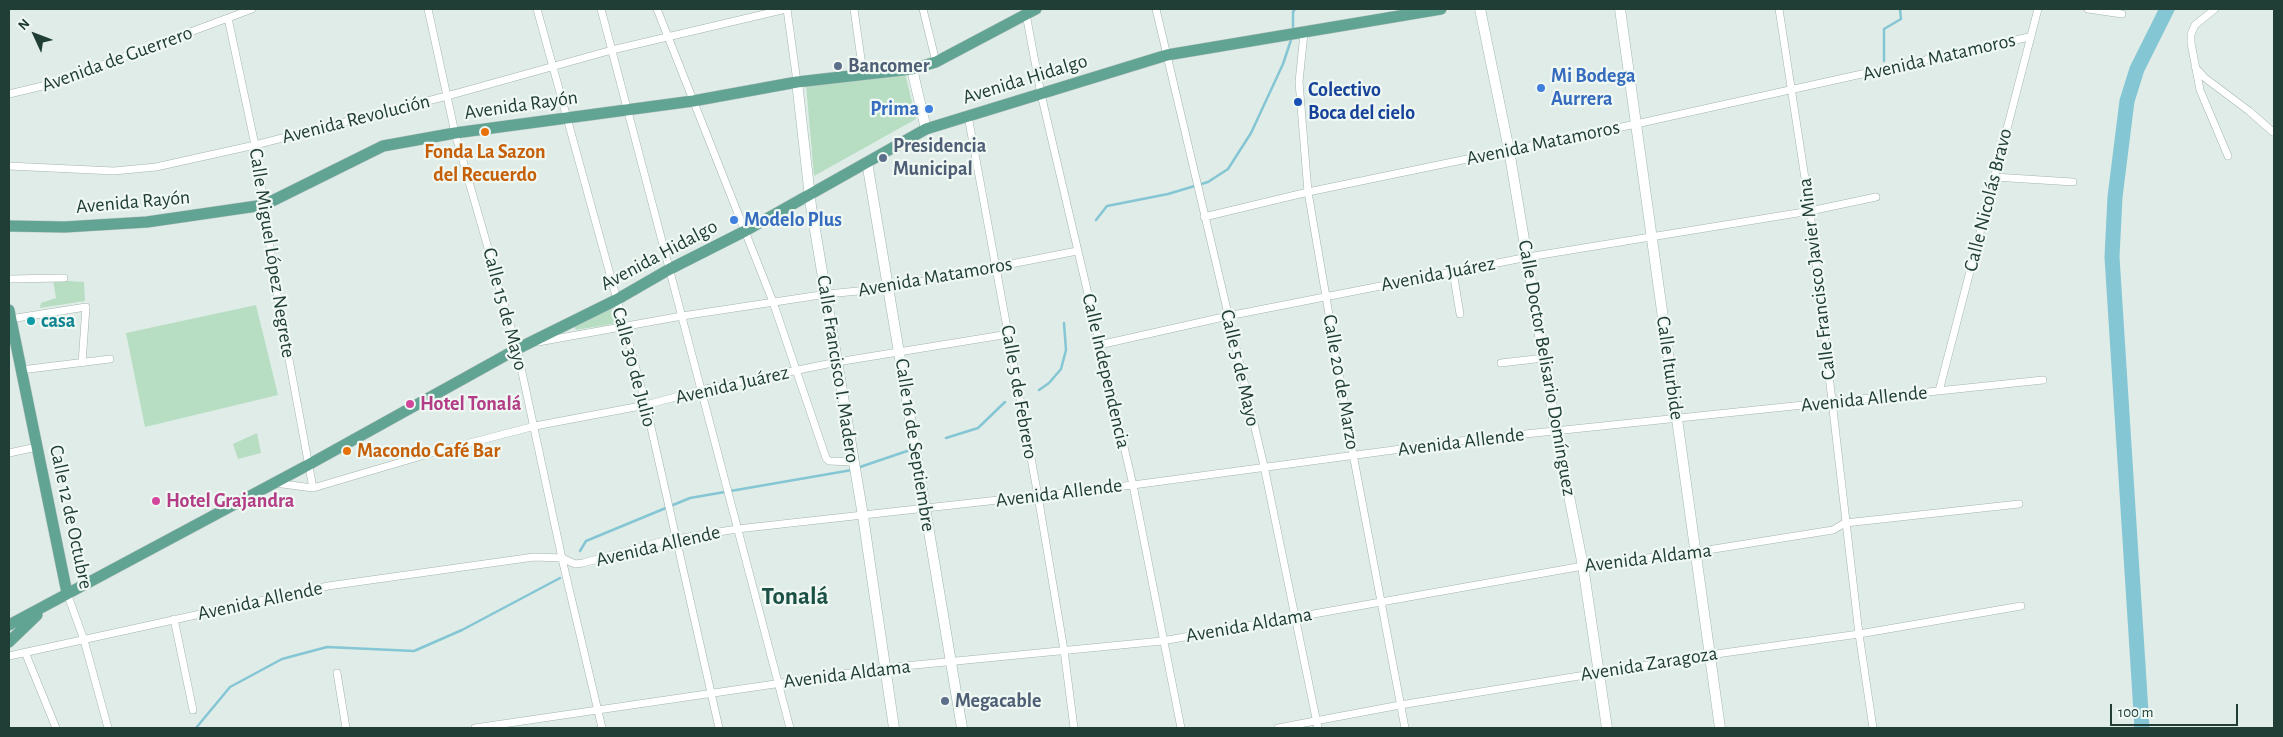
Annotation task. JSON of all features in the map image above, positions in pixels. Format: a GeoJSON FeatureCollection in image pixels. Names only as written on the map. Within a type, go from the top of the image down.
{"type":"FeatureCollection","features":[{"type":"Feature","properties":{"kind":"main road","name":"Avenida Hidalgo"},"geometry":{"type":"LineString","coordinates":[[9,625],[272,482],[308,465],[521,346],[616,300],[926,129],[1167,55],[1441,9]]}},
{"type":"Feature","properties":{"kind":"main road","name":"Avenida Rayón"},"geometry":{"type":"LineString","coordinates":[[9,226],[65,227],[147,222],[264,205],[383,146],[455,133],[626,110],[797,82],[863,73],[912,69],[936,62],[1031,11]]}},
{"type":"Feature","properties":{"kind":"main road","name":"Calle 12 de Octubre"},"geometry":{"type":"LineString","coordinates":[[10,314],[67,593]]}},
{"type":"Feature","properties":{"kind":"main road","name":"Avenida Hidalgo"},"geometry":{"type":"LineString","coordinates":[[9,642],[47,606]]}},
{"type":"Feature","properties":{"kind":"street","name":"Avenida de Guerrero"},"geometry":{"type":"LineString","coordinates":[[9,94],[51,84],[252,9]]}},
{"type":"Feature","properties":{"kind":"street","name":"Calle 15 de Mayo"},"geometry":{"type":"LineString","coordinates":[[428,9],[455,133],[521,346],[562,558],[602,728]]}},
{"type":"Feature","properties":{"kind":"street","name":"Calle 30 de Julio"},"geometry":{"type":"LineString","coordinates":[[537,9],[551,66],[646,405],[719,728]]}},
{"type":"Feature","properties":{"kind":"street"},"geometry":{"type":"LineString","coordinates":[[601,9],[668,270],[682,316],[790,728]]}},
{"type":"Feature","properties":{"kind":"street"},"geometry":{"type":"LineString","coordinates":[[657,9],[773,302],[828,460],[853,465]]}},
{"type":"Feature","properties":{"kind":"street","name":"Avenida Revolución"},"geometry":{"type":"LineString","coordinates":[[9,166],[114,171],[156,167],[255,145],[447,96],[612,50],[786,9]]}},
{"type":"Feature","properties":{"kind":"street","name":"Calle Francisco I. Madero"},"geometry":{"type":"LineString","coordinates":[[786,9],[797,82],[810,194],[894,728]]}},
{"type":"Feature","properties":{"kind":"street"},"geometry":{"type":"LineString","coordinates":[[854,9],[863,73]]}},
{"type":"Feature","properties":{"kind":"street"},"geometry":{"type":"LineString","coordinates":[[922,9],[936,62]]}},
{"type":"Feature","properties":{"kind":"street","name":"Calle 5 de Mayo"},"geometry":{"type":"LineString","coordinates":[[1156,9],[1264,466],[1317,724]]}},
{"type":"Feature","properties":{"kind":"street","name":"Calle Doctor Belisario Domínguez"},"geometry":{"type":"LineString","coordinates":[[1480,9],[1509,150],[1556,431],[1584,566],[1607,728]]}},
{"type":"Feature","properties":{"kind":"street","name":"Calle Iturbide"},"geometry":{"type":"LineString","coordinates":[[1620,9],[1720,728]]}},
{"type":"Feature","properties":{"kind":"street","name":"Calle Francisco Javier Mina"},"geometry":{"type":"LineString","coordinates":[[1779,9],[1810,211],[1845,523],[1873,728]]}},
{"type":"Feature","properties":{"kind":"street","name":"Calle Nicolás Bravo"},"geometry":{"type":"LineString","coordinates":[[1939,391],[2029,37],[2038,9]]}},
{"type":"Feature","properties":{"kind":"street"},"geometry":{"type":"LineString","coordinates":[[2088,9],[2122,14]]}},
{"type":"Feature","properties":{"kind":"street"},"geometry":{"type":"LineString","coordinates":[[2215,9],[2198,22],[2191,34],[2200,90],[2228,156]]}},
{"type":"Feature","properties":{"kind":"street","name":"Calle Independencia"},"geometry":{"type":"LineString","coordinates":[[1031,11],[1041,94],[1133,485],[1162,641],[1182,728]]}},
{"type":"Feature","properties":{"kind":"street","name":"Calle Miguel López Negrete"},"geometry":{"type":"LineString","coordinates":[[228,18],[255,145],[278,300],[313,488]]}},
{"type":"Feature","properties":{"kind":"street","name":"Calle 20 de Marzo"},"geometry":{"type":"LineString","coordinates":[[1303,33],[1299,82],[1308,192],[1353,454],[1405,728]]}},
{"type":"Feature","properties":{"kind":"street","name":"Avenida Matamoros"},"geometry":{"type":"LineString","coordinates":[[1204,217],[1308,192],[1636,124],[2029,37]]}},
{"type":"Feature","properties":{"kind":"street"},"geometry":{"type":"LineString","coordinates":[[2195,67],[2273,132]]}},
{"type":"Feature","properties":{"kind":"street"},"geometry":{"type":"LineString","coordinates":[[912,69],[926,129]]}},
{"type":"Feature","properties":{"kind":"street","name":"Calle 5 de Febrero"},"geometry":{"type":"LineString","coordinates":[[968,116],[1038,496],[1064,650],[1074,728]]}},
{"type":"Feature","properties":{"kind":"street","name":"Calle 16 de Septiembre"},"geometry":{"type":"LineString","coordinates":[[867,162],[962,728]]}},
{"type":"Feature","properties":{"kind":"street"},"geometry":{"type":"LineString","coordinates":[[1994,177],[2073,182]]}},
{"type":"Feature","properties":{"kind":"street","name":"Avenida Juárez"},"geometry":{"type":"LineString","coordinates":[[1099,345],[1228,316],[1528,257],[1810,211],[1876,196]]}},
{"type":"Feature","properties":{"kind":"street","name":"Avenida Matamoros"},"geometry":{"type":"LineString","coordinates":[[521,346],[682,316],[827,294],[889,288],[1077,251]]}},
{"type":"Feature","properties":{"kind":"street"},"geometry":{"type":"LineString","coordinates":[[1453,272],[1460,314]]}},
{"type":"Feature","properties":{"kind":"street"},"geometry":{"type":"LineString","coordinates":[[9,279],[64,278]]}},
{"type":"Feature","properties":{"kind":"street"},"geometry":{"type":"LineString","coordinates":[[10,314],[86,307],[82,362]]}},
{"type":"Feature","properties":{"kind":"street","name":"Avenida Juárez"},"geometry":{"type":"LineString","coordinates":[[313,488],[435,452],[535,426],[646,405],[701,390],[837,362],[1009,334]]}},
{"type":"Feature","properties":{"kind":"street"},"geometry":{"type":"LineString","coordinates":[[1501,363],[1544,358]]}},
{"type":"Feature","properties":{"kind":"street"},"geometry":{"type":"LineString","coordinates":[[21,370],[110,359]]}},
{"type":"Feature","properties":{"kind":"street","name":"Avenida Allende"},"geometry":{"type":"LineString","coordinates":[[84,640],[328,586],[534,557],[562,558],[575,564],[583,564],[677,538],[737,529],[1133,485],[1353,454],[2043,380]]}},
{"type":"Feature","properties":{"kind":"street"},"geometry":{"type":"LineString","coordinates":[[9,453],[37,447]]}},
{"type":"Feature","properties":{"kind":"street"},"geometry":{"type":"LineString","coordinates":[[272,482],[313,488]]}},
{"type":"Feature","properties":{"kind":"street","name":"Avenida Aldama"},"geometry":{"type":"LineString","coordinates":[[475,728],[597,712],[884,668],[1162,641],[1584,566],[1695,552],[1833,530],[1845,523],[2019,504]]}},
{"type":"Feature","properties":{"kind":"street","name":"Calle 12 de Octubre"},"geometry":{"type":"LineString","coordinates":[[67,593],[84,640],[108,728]]}},
{"type":"Feature","properties":{"kind":"street","name":"Avenida Zaragoza"},"geometry":{"type":"LineString","coordinates":[[1278,728],[1317,724],[1400,704],[1598,672],[1859,634],[2021,606]]}},
{"type":"Feature","properties":{"kind":"street"},"geometry":{"type":"LineString","coordinates":[[174,619],[193,710]]}},
{"type":"Feature","properties":{"kind":"street"},"geometry":{"type":"LineString","coordinates":[[9,656],[84,640]]}},
{"type":"Feature","properties":{"kind":"street"},"geometry":{"type":"LineString","coordinates":[[25,652],[56,728]]}},
{"type":"Feature","properties":{"kind":"street"},"geometry":{"type":"LineString","coordinates":[[337,673],[346,728]]}},
{"type":"Feature","properties":{"kind":"green space"},"geometry":{"type":"Polygon","coordinates":[[[905,73],[916,119],[814,176],[806,85],[905,73]]]}},
{"type":"Feature","properties":{"kind":"green space"},"geometry":{"type":"Polygon","coordinates":[[[53,280],[84,282],[85,301],[40,308],[41,303],[56,298],[53,280]]]}},
{"type":"Feature","properties":{"kind":"green space"},"geometry":{"type":"Polygon","coordinates":[[[611,304],[617,323],[576,330],[574,326],[611,304]]]}},
{"type":"Feature","properties":{"kind":"green space"},"geometry":{"type":"Polygon","coordinates":[[[256,305],[278,395],[145,427],[126,333],[256,305]]]}},
{"type":"Feature","properties":{"kind":"green space"},"geometry":{"type":"Polygon","coordinates":[[[257,433],[261,453],[238,459],[233,444],[257,433]]]}},
{"type":"Feature","properties":{"kind":"waterway"},"geometry":{"type":"LineString","coordinates":[[1293,29],[1293,12],[1295,9]]}},
{"type":"Feature","properties":{"kind":"waterway"},"geometry":{"type":"LineString","coordinates":[[1884,61],[1884,29],[1901,19],[1900,9]]}},
{"type":"Feature","properties":{"kind":"waterway"},"geometry":{"type":"LineString","coordinates":[[2142,728],[2112,257],[2115,197],[2127,101],[2137,69],[2167,9]]}},
{"type":"Feature","properties":{"kind":"waterway"},"geometry":{"type":"LineString","coordinates":[[1096,220],[1107,206],[1168,194],[1208,182],[1228,169],[1251,133],[1283,64],[1292,37]]}},
{"type":"Feature","properties":{"kind":"waterway"},"geometry":{"type":"LineString","coordinates":[[1039,390],[1049,383],[1061,369],[1066,350],[1064,323]]}},
{"type":"Feature","properties":{"kind":"waterway"},"geometry":{"type":"LineString","coordinates":[[946,438],[978,428],[1005,402]]}},
{"type":"Feature","properties":{"kind":"waterway"},"geometry":{"type":"LineString","coordinates":[[857,468],[910,450]]}},
{"type":"Feature","properties":{"kind":"waterway"},"geometry":{"type":"LineString","coordinates":[[580,551],[586,541],[690,498],[852,470]]}},
{"type":"Feature","properties":{"kind":"waterway"},"geometry":{"type":"LineString","coordinates":[[196,728],[230,687],[282,659],[327,647],[414,651],[462,630],[560,578]]}},
{"type":"Feature","properties":{"kind":"place","name":"Bancomer"},"geometry":{"type":"Point","coordinates":[838,66]}},
{"type":"Feature","properties":{"kind":"place","name":"Mi Bodega Aurrera"},"geometry":{"type":"Point","coordinates":[1541,88]}},
{"type":"Feature","properties":{"kind":"place","name":"Colectivo Boca del cielo"},"geometry":{"type":"Point","coordinates":[1298,102]}},
{"type":"Feature","properties":{"kind":"place","name":"Prima"},"geometry":{"type":"Point","coordinates":[929,109]}},
{"type":"Feature","properties":{"kind":"place","name":"Fonda La Sazon del Recuerdo"},"geometry":{"type":"Point","coordinates":[485,132]}},
{"type":"Feature","properties":{"kind":"place","name":"Presidencia Municipal"},"geometry":{"type":"Point","coordinates":[883,158]}},
{"type":"Feature","properties":{"kind":"place","name":"Modelo Plus"},"geometry":{"type":"Point","coordinates":[734,220]}},
{"type":"Feature","properties":{"kind":"place","name":"casa"},"geometry":{"type":"Point","coordinates":[31,321]}},
{"type":"Feature","properties":{"kind":"place","name":"Hotel Tonalá"},"geometry":{"type":"Point","coordinates":[410,404]}},
{"type":"Feature","properties":{"kind":"place","name":"Macondo Café Bar"},"geometry":{"type":"Point","coordinates":[347,451]}},
{"type":"Feature","properties":{"kind":"place","name":"Hotel Grajandra"},"geometry":{"type":"Point","coordinates":[156,501]}},
{"type":"Feature","properties":{"kind":"place","name":"Megacable"},"geometry":{"type":"Point","coordinates":[945,701]}},
{"type":"Feature","properties":{"kind":"district","name":"Tonalá"},"geometry":{"type":"Point","coordinates":[795,596]}}]}
